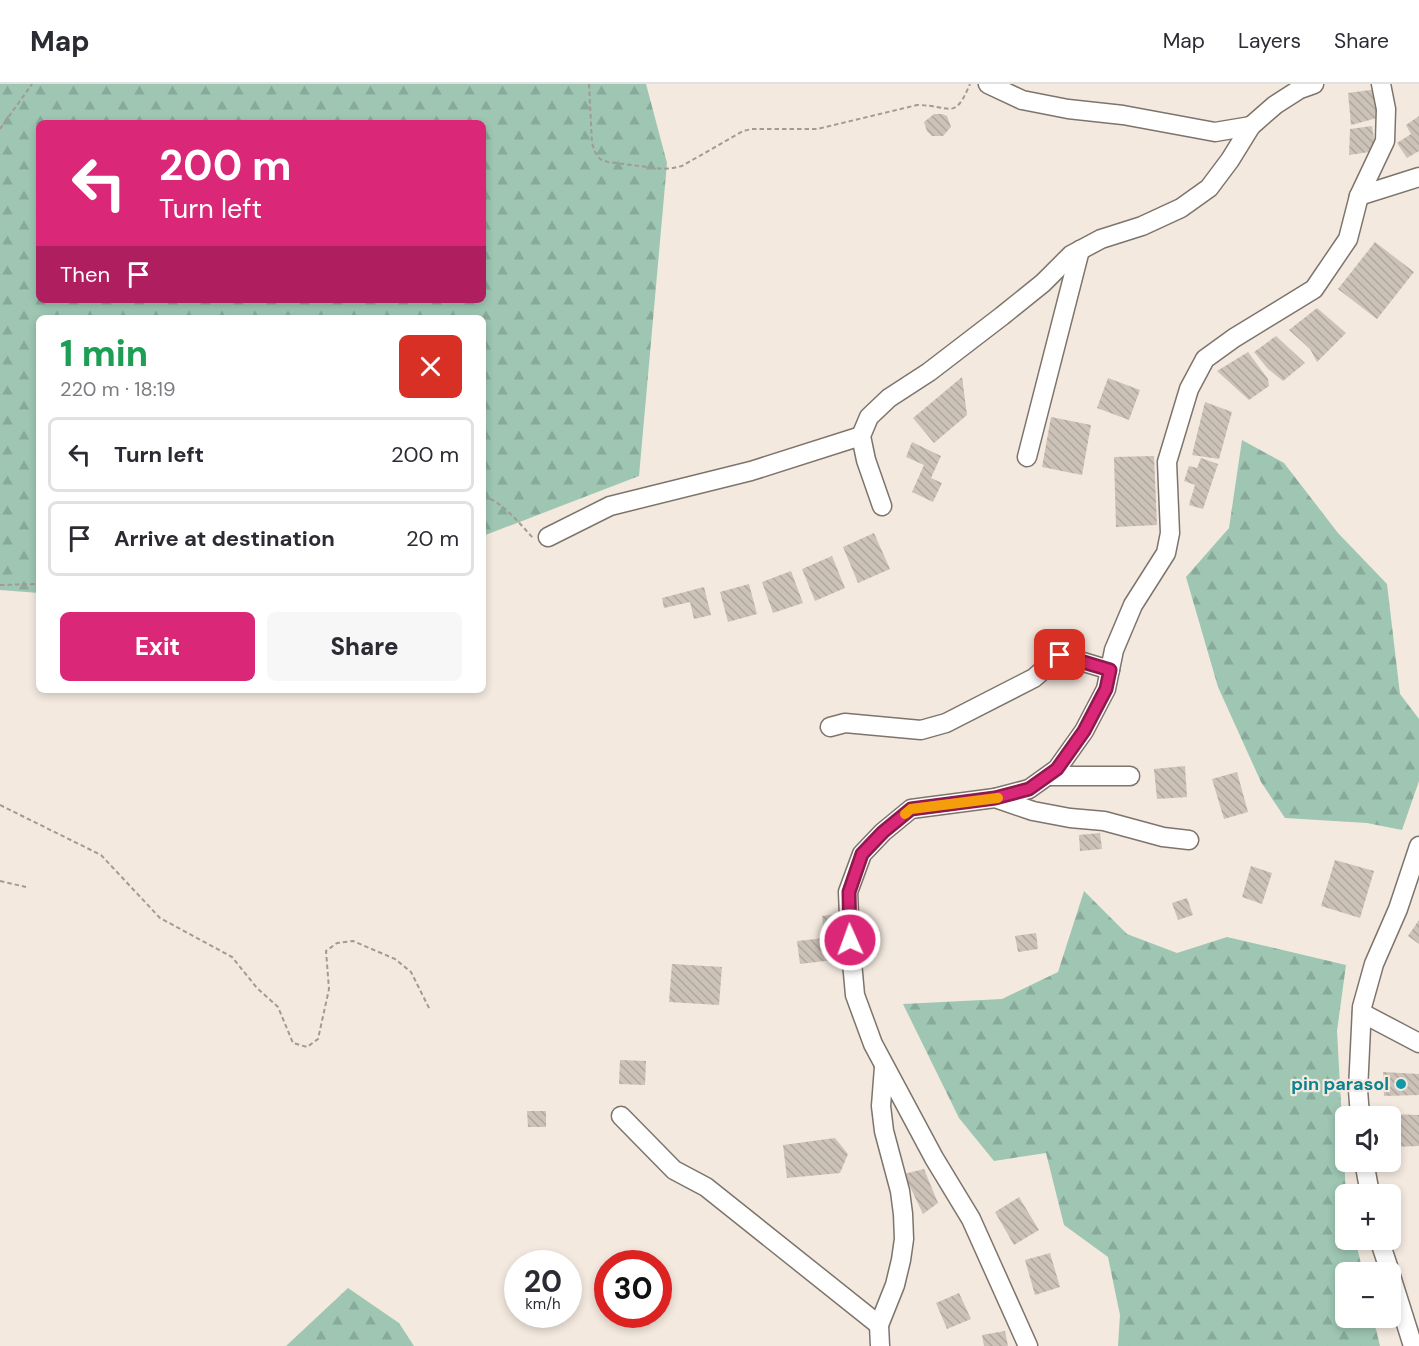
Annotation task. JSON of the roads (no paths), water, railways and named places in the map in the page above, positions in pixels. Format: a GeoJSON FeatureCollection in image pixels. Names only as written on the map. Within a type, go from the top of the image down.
{"type":"FeatureCollection","features":[{"type":"Feature","properties":{"kind":"street"},"geometry":{"type":"LineString","coordinates":[[988,84],[1022,100],[1068,109],[1123,115],[1215,132],[1251,126]]}},
{"type":"Feature","properties":{"kind":"street"},"geometry":{"type":"LineString","coordinates":[[882,506],[866,460],[861,436],[869,417],[888,398],[929,372],[1002,316],[1043,283],[1071,255],[1101,239],[1142,226],[1181,208],[1209,188],[1251,126],[1275,105],[1300,88],[1314,84]]}},
{"type":"Feature","properties":{"kind":"street"},"geometry":{"type":"LineString","coordinates":[[1028,1346],[971,1219],[934,1158],[884,1067],[855,995],[849,892],[862,854],[883,832],[911,809],[995,798],[1029,789],[1057,769],[1084,731],[1106,689],[1114,650],[1133,605],[1166,553],[1170,533],[1167,462],[1189,389],[1205,359],[1234,338],[1314,289],[1348,239],[1359,196],[1385,141],[1386,109],[1381,84]]}},
{"type":"Feature","properties":{"kind":"street"},"geometry":{"type":"LineString","coordinates":[[1359,196],[1419,177]]}},
{"type":"Feature","properties":{"kind":"street"},"geometry":{"type":"LineString","coordinates":[[1028,457],[1080,250]]}},
{"type":"Feature","properties":{"kind":"street"},"geometry":{"type":"LineString","coordinates":[[548,537],[610,506],[751,471],[861,436]]}},
{"type":"Feature","properties":{"kind":"street"},"geometry":{"type":"LineString","coordinates":[[830,727],[845,723],[921,730],[946,723],[1034,678],[1060,655],[1110,670]]}},
{"type":"Feature","properties":{"kind":"street"},"geometry":{"type":"LineString","coordinates":[[1048,776],[1130,776]]}},
{"type":"Feature","properties":{"kind":"street"},"geometry":{"type":"LineString","coordinates":[[995,798],[1033,811],[1104,821],[1163,837],[1189,840]]}},
{"type":"Feature","properties":{"kind":"street"},"geometry":{"type":"LineString","coordinates":[[1359,1106],[1362,1013],[1374,964],[1398,909],[1419,846]]}},
{"type":"Feature","properties":{"kind":"street"},"geometry":{"type":"LineString","coordinates":[[1362,1013],[1419,1043]]}},
{"type":"Feature","properties":{"kind":"street"},"geometry":{"type":"LineString","coordinates":[[880,1346],[879,1325],[895,1285],[904,1239],[900,1191],[884,1131],[881,1106],[884,1067]]}},
{"type":"Feature","properties":{"kind":"street"},"geometry":{"type":"LineString","coordinates":[[621,1116],[674,1170],[706,1187],[879,1325]]}},
{"type":"Feature","properties":{"kind":"street"},"geometry":{"type":"LineString","coordinates":[[1401,1308],[1413,1346]]}},
{"type":"Feature","properties":{"kind":"place","name":"pin parasol"},"geometry":{"type":"Point","coordinates":[1401,1084]}}]}
